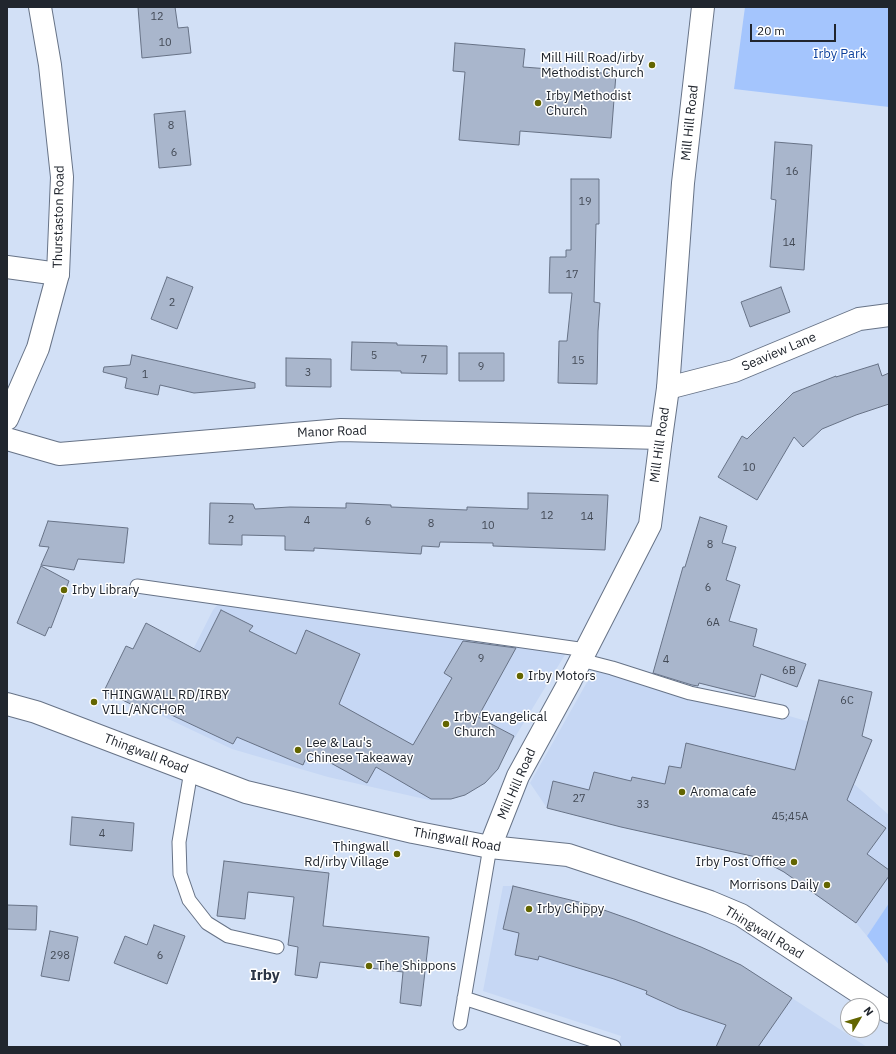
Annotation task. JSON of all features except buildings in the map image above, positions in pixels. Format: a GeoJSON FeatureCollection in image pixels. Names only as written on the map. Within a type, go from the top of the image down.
{"type":"FeatureCollection","features":[{"type":"Feature","properties":{"kind":"street","name":"Thurstaston Road"},"geometry":{"type":"LineString","coordinates":[[7,419],[38,348],[58,274],[62,177],[50,65],[40,7]]}},
{"type":"Feature","properties":{"kind":"street","name":"Mill Hill Road"},"geometry":{"type":"LineString","coordinates":[[490,847],[518,776],[583,655],[650,525],[668,388],[683,183],[702,7]]}},
{"type":"Feature","properties":{"kind":"street"},"geometry":{"type":"LineString","coordinates":[[7,267],[58,274]]}},
{"type":"Feature","properties":{"kind":"street","name":"Seaview Lane"},"geometry":{"type":"LineString","coordinates":[[668,388],[734,371],[859,319],[889,314]]}},
{"type":"Feature","properties":{"kind":"street","name":"Manor Road"},"geometry":{"type":"LineString","coordinates":[[7,439],[59,454],[341,430],[661,438]]}},
{"type":"Feature","properties":{"kind":"street","name":"Thingwall Road"},"geometry":{"type":"LineString","coordinates":[[7,704],[36,712],[246,792],[413,832],[490,847],[568,855],[710,902],[741,916],[889,1012]]}},
{"type":"Feature","properties":{"kind":"lane"},"geometry":{"type":"LineString","coordinates":[[137,586],[583,655],[612,668],[690,693],[782,712]]}},
{"type":"Feature","properties":{"kind":"lane"},"geometry":{"type":"LineString","coordinates":[[191,771],[179,842],[180,874],[189,900],[207,923],[228,936],[278,947]]}},
{"type":"Feature","properties":{"kind":"lane"},"geometry":{"type":"LineString","coordinates":[[460,1023],[490,847]]}},
{"type":"Feature","properties":{"kind":"lane"},"geometry":{"type":"LineString","coordinates":[[464,998],[614,1047]]}},
{"type":"Feature","properties":{"kind":"shaded area"},"geometry":{"type":"Polygon","coordinates":[[[218,604],[566,653],[506,752],[498,769],[485,783],[467,794],[451,799],[429,800],[328,777],[232,749],[160,715],[213,610],[218,604]]]}},
{"type":"Feature","properties":{"kind":"shaded area"},"geometry":{"type":"Polygon","coordinates":[[[599,661],[872,740],[854,784],[889,815],[889,903],[867,936],[856,923],[783,872],[756,857],[547,808],[530,783],[599,661]]]}},
{"type":"Feature","properties":{"kind":"shaded area"},"geometry":{"type":"Polygon","coordinates":[[[503,886],[513,886],[587,904],[704,948],[749,970],[840,1029],[840,1038],[853,1038],[867,1047],[618,1047],[621,1036],[483,991],[503,886]]]}},
{"type":"Feature","properties":{"kind":"green space","name":"Irby Park"},"geometry":{"type":"Polygon","coordinates":[[[745,7],[889,7],[889,107],[734,89],[745,7]]]}},
{"type":"Feature","properties":{"kind":"green space"},"geometry":{"type":"Polygon","coordinates":[[[889,903],[889,965],[867,936],[889,903]]]}},
{"type":"Feature","properties":{"kind":"place","name":"Mill Hill Road/irby Methodist Church"},"geometry":{"type":"Point","coordinates":[652,65]}},
{"type":"Feature","properties":{"kind":"place","name":"Irby Methodist Church"},"geometry":{"type":"Point","coordinates":[538,103]}},
{"type":"Feature","properties":{"kind":"place","name":"Irby Library"},"geometry":{"type":"Point","coordinates":[64,590]}},
{"type":"Feature","properties":{"kind":"place","name":"Irby Motors"},"geometry":{"type":"Point","coordinates":[520,676]}},
{"type":"Feature","properties":{"kind":"place","name":"THINGWALL RD/IRBY VILL/ANCHOR"},"geometry":{"type":"Point","coordinates":[94,702]}},
{"type":"Feature","properties":{"kind":"place","name":"Irby Evangelical Church"},"geometry":{"type":"Point","coordinates":[446,724]}},
{"type":"Feature","properties":{"kind":"place","name":"Lee & Lau's Chinese Takeaway"},"geometry":{"type":"Point","coordinates":[298,750]}},
{"type":"Feature","properties":{"kind":"place","name":"Aroma cafe"},"geometry":{"type":"Point","coordinates":[682,792]}},
{"type":"Feature","properties":{"kind":"place","name":"Thingwall Rd/irby Village"},"geometry":{"type":"Point","coordinates":[397,854]}},
{"type":"Feature","properties":{"kind":"place","name":"Irby Post Office"},"geometry":{"type":"Point","coordinates":[794,862]}},
{"type":"Feature","properties":{"kind":"place","name":"Morrisons Daily"},"geometry":{"type":"Point","coordinates":[827,885]}},
{"type":"Feature","properties":{"kind":"place","name":"Irby Chippy"},"geometry":{"type":"Point","coordinates":[529,909]}},
{"type":"Feature","properties":{"kind":"place","name":"The Shippons"},"geometry":{"type":"Point","coordinates":[369,966]}},
{"type":"Feature","properties":{"kind":"district","name":"Irby"},"geometry":{"type":"Point","coordinates":[265,976]}}]}
